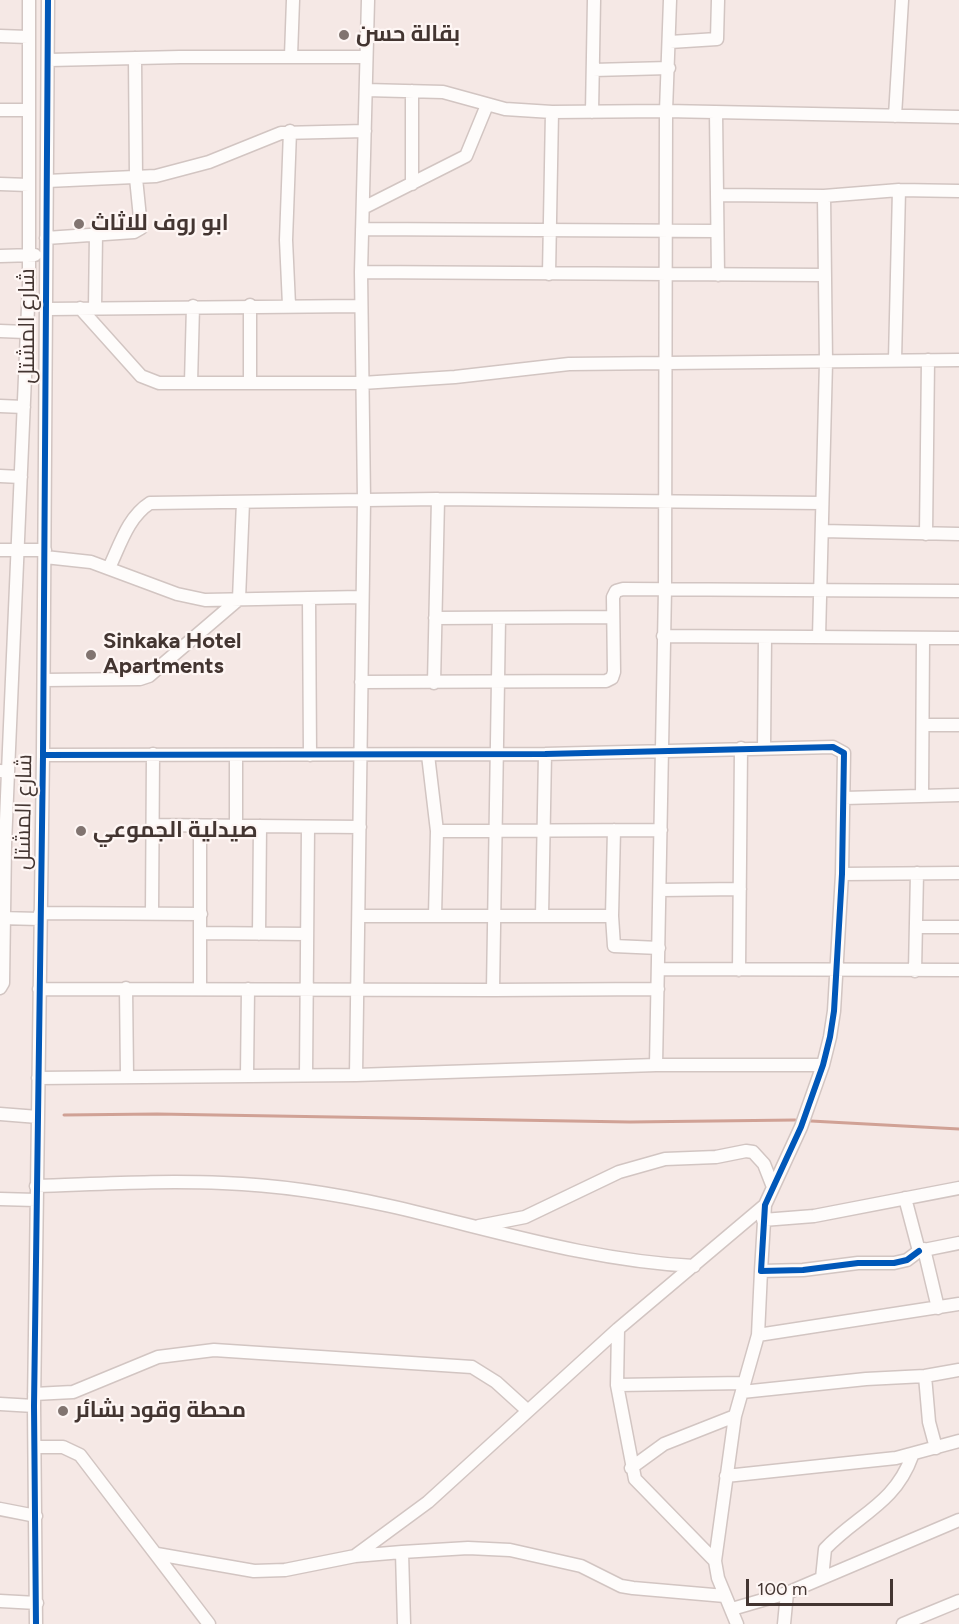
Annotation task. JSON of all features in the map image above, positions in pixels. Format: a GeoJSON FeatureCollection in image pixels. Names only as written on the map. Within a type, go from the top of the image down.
{"type":"FeatureCollection","features":[{"type":"Feature","properties":{"kind":"street"},"geometry":{"type":"LineString","coordinates":[[0,988],[3,983],[5,697],[17,550],[24,407],[29,185],[29,0]]}},
{"type":"Feature","properties":{"kind":"street","name":"شارع المشتل"},"geometry":{"type":"LineString","coordinates":[[36,1624],[34,1400],[44,755],[48,0]]}},
{"type":"Feature","properties":{"kind":"street"},"geometry":{"type":"LineString","coordinates":[[291,56],[292,0]]}},
{"type":"Feature","properties":{"kind":"street"},"geometry":{"type":"LineString","coordinates":[[356,1075],[364,500],[361,272],[366,90],[364,57],[368,0]]}},
{"type":"Feature","properties":{"kind":"street"},"geometry":{"type":"LineString","coordinates":[[592,112],[594,0]]}},
{"type":"Feature","properties":{"kind":"street"},"geometry":{"type":"LineString","coordinates":[[656,1065],[665,589],[666,111],[670,0]]}},
{"type":"Feature","properties":{"kind":"street"},"geometry":{"type":"LineString","coordinates":[[670,42],[717,39],[718,0]]}},
{"type":"Feature","properties":{"kind":"street"},"geometry":{"type":"LineString","coordinates":[[895,116],[902,0]]}},
{"type":"Feature","properties":{"kind":"street"},"geometry":{"type":"LineString","coordinates":[[0,36],[28,37]]}},
{"type":"Feature","properties":{"kind":"street"},"geometry":{"type":"LineString","coordinates":[[49,60],[364,57]]}},
{"type":"Feature","properties":{"kind":"street"},"geometry":{"type":"LineString","coordinates":[[46,238],[134,232],[141,228],[136,178],[135,58]]}},
{"type":"Feature","properties":{"kind":"street"},"geometry":{"type":"LineString","coordinates":[[593,70],[669,68]]}},
{"type":"Feature","properties":{"kind":"street"},"geometry":{"type":"LineString","coordinates":[[366,90],[455,94],[487,105],[552,112],[666,111],[959,117]]}},
{"type":"Feature","properties":{"kind":"street"},"geometry":{"type":"LineString","coordinates":[[412,91],[412,184]]}},
{"type":"Feature","properties":{"kind":"street"},"geometry":{"type":"LineString","coordinates":[[363,208],[466,156],[487,105]]}},
{"type":"Feature","properties":{"kind":"street"},"geometry":{"type":"LineString","coordinates":[[0,110],[28,110]]}},
{"type":"Feature","properties":{"kind":"street"},"geometry":{"type":"LineString","coordinates":[[549,274],[552,112]]}},
{"type":"Feature","properties":{"kind":"street"},"geometry":{"type":"LineString","coordinates":[[716,112],[718,275]]}},
{"type":"Feature","properties":{"kind":"street"},"geometry":{"type":"LineString","coordinates":[[46,181],[156,176],[209,162],[290,131],[365,131]]}},
{"type":"Feature","properties":{"kind":"street"},"geometry":{"type":"LineString","coordinates":[[289,305],[286,240],[290,131]]}},
{"type":"Feature","properties":{"kind":"street"},"geometry":{"type":"LineString","coordinates":[[0,184],[29,185]]}},
{"type":"Feature","properties":{"kind":"street"},"geometry":{"type":"LineString","coordinates":[[718,195],[824,196],[899,190],[959,191]]}},
{"type":"Feature","properties":{"kind":"street"},"geometry":{"type":"LineString","coordinates":[[895,360],[899,190]]}},
{"type":"Feature","properties":{"kind":"street"},"geometry":{"type":"LineString","coordinates":[[819,637],[826,362],[824,196]]}},
{"type":"Feature","properties":{"kind":"street"},"geometry":{"type":"LineString","coordinates":[[362,229],[717,231]]}},
{"type":"Feature","properties":{"kind":"street"},"geometry":{"type":"LineString","coordinates":[[95,308],[96,234]]}},
{"type":"Feature","properties":{"kind":"street"},"geometry":{"type":"LineString","coordinates":[[0,255],[46,254]]}},
{"type":"Feature","properties":{"kind":"street"},"geometry":{"type":"LineString","coordinates":[[361,272],[824,275]]}},
{"type":"Feature","properties":{"kind":"street"},"geometry":{"type":"LineString","coordinates":[[250,305],[250,383]]}},
{"type":"Feature","properties":{"kind":"street"},"geometry":{"type":"LineString","coordinates":[[48,309],[250,305],[361,306]]}},
{"type":"Feature","properties":{"kind":"street"},"geometry":{"type":"LineString","coordinates":[[191,383],[193,306]]}},
{"type":"Feature","properties":{"kind":"street"},"geometry":{"type":"LineString","coordinates":[[80,308],[141,376],[159,383],[362,383],[455,377],[569,364],[959,360]]}},
{"type":"Feature","properties":{"kind":"street"},"geometry":{"type":"LineString","coordinates":[[0,331],[26,332]]}},
{"type":"Feature","properties":{"kind":"street"},"geometry":{"type":"LineString","coordinates":[[926,534],[928,360]]}},
{"type":"Feature","properties":{"kind":"street"},"geometry":{"type":"LineString","coordinates":[[0,406],[24,407]]}},
{"type":"Feature","properties":{"kind":"street"},"geometry":{"type":"LineString","coordinates":[[0,476],[21,477]]}},
{"type":"Feature","properties":{"kind":"street"},"geometry":{"type":"LineString","coordinates":[[109,568],[131,521],[140,509],[150,503],[438,499],[822,503]]}},
{"type":"Feature","properties":{"kind":"street"},"geometry":{"type":"LineString","coordinates":[[434,683],[438,499]]}},
{"type":"Feature","properties":{"kind":"street"},"geometry":{"type":"LineString","coordinates":[[44,680],[140,679],[149,676],[239,599],[243,502]]}},
{"type":"Feature","properties":{"kind":"street"},"geometry":{"type":"LineString","coordinates":[[822,531],[959,534]]}},
{"type":"Feature","properties":{"kind":"street"},"geometry":{"type":"LineString","coordinates":[[0,550],[17,550],[91,562],[177,594],[205,600],[361,597]]}},
{"type":"Feature","properties":{"kind":"street"},"geometry":{"type":"LineString","coordinates":[[362,682],[606,681],[612,678],[613,597],[616,591],[665,589],[820,592],[959,591]]}},
{"type":"Feature","properties":{"kind":"street"},"geometry":{"type":"LineString","coordinates":[[309,598],[310,755]]}},
{"type":"Feature","properties":{"kind":"street"},"geometry":{"type":"LineString","coordinates":[[435,618],[614,617]]}},
{"type":"Feature","properties":{"kind":"street"},"geometry":{"type":"LineString","coordinates":[[493,990],[499,618]]}},
{"type":"Feature","properties":{"kind":"street"},"geometry":{"type":"LineString","coordinates":[[663,636],[959,638]]}},
{"type":"Feature","properties":{"kind":"street"},"geometry":{"type":"LineString","coordinates":[[764,748],[765,637]]}},
{"type":"Feature","properties":{"kind":"street"},"geometry":{"type":"LineString","coordinates":[[922,796],[923,638]]}},
{"type":"Feature","properties":{"kind":"street"},"geometry":{"type":"LineString","coordinates":[[923,725],[959,725]]}},
{"type":"Feature","properties":{"kind":"street"},"geometry":{"type":"LineString","coordinates":[[44,755],[545,754],[662,749],[833,747],[844,753],[842,874],[834,1011],[823,1065],[801,1127],[765,1205],[758,1335],[735,1416],[715,1561],[718,1578],[737,1624]]}},
{"type":"Feature","properties":{"kind":"street"},"geometry":{"type":"LineString","coordinates":[[739,970],[741,748]]}},
{"type":"Feature","properties":{"kind":"street"},"geometry":{"type":"LineString","coordinates":[[152,913],[153,754]]}},
{"type":"Feature","properties":{"kind":"street"},"geometry":{"type":"LineString","coordinates":[[542,916],[545,754]]}},
{"type":"Feature","properties":{"kind":"street"},"geometry":{"type":"LineString","coordinates":[[236,755],[236,825]]}},
{"type":"Feature","properties":{"kind":"street"},"geometry":{"type":"LineString","coordinates":[[428,755],[430,783],[436,811],[435,916]]}},
{"type":"Feature","properties":{"kind":"street"},"geometry":{"type":"LineString","coordinates":[[844,798],[959,795]]}},
{"type":"Feature","properties":{"kind":"street"},"geometry":{"type":"LineString","coordinates":[[153,825],[360,827]]}},
{"type":"Feature","properties":{"kind":"street"},"geometry":{"type":"LineString","coordinates":[[200,826],[200,988]]}},
{"type":"Feature","properties":{"kind":"street"},"geometry":{"type":"LineString","coordinates":[[259,934],[260,826]]}},
{"type":"Feature","properties":{"kind":"street"},"geometry":{"type":"LineString","coordinates":[[306,1075],[308,827]]}},
{"type":"Feature","properties":{"kind":"street"},"geometry":{"type":"LineString","coordinates":[[614,830],[612,916],[614,946],[659,948]]}},
{"type":"Feature","properties":{"kind":"street"},"geometry":{"type":"LineString","coordinates":[[436,831],[661,830]]}},
{"type":"Feature","properties":{"kind":"street"},"geometry":{"type":"LineString","coordinates":[[915,970],[916,873]]}},
{"type":"Feature","properties":{"kind":"street"},"geometry":{"type":"LineString","coordinates":[[842,874],[959,873]]}},
{"type":"Feature","properties":{"kind":"street"},"geometry":{"type":"LineString","coordinates":[[660,890],[740,889]]}},
{"type":"Feature","properties":{"kind":"street"},"geometry":{"type":"LineString","coordinates":[[2,918],[152,913],[201,914]]}},
{"type":"Feature","properties":{"kind":"street"},"geometry":{"type":"LineString","coordinates":[[359,916],[612,916]]}},
{"type":"Feature","properties":{"kind":"street"},"geometry":{"type":"LineString","coordinates":[[916,927],[959,927]]}},
{"type":"Feature","properties":{"kind":"street"},"geometry":{"type":"LineString","coordinates":[[201,933],[308,934]]}},
{"type":"Feature","properties":{"kind":"street"},"geometry":{"type":"LineString","coordinates":[[658,969],[959,970]]}},
{"type":"Feature","properties":{"kind":"street"},"geometry":{"type":"LineString","coordinates":[[39,988],[658,989]]}},
{"type":"Feature","properties":{"kind":"street"},"geometry":{"type":"LineString","coordinates":[[126,988],[128,1076]]}},
{"type":"Feature","properties":{"kind":"street"},"geometry":{"type":"LineString","coordinates":[[247,1076],[248,989]]}},
{"type":"Feature","properties":{"kind":"street"},"geometry":{"type":"LineString","coordinates":[[38,1078],[356,1075],[656,1065],[823,1065]]}},
{"type":"Feature","properties":{"kind":"street"},"geometry":{"type":"LineString","coordinates":[[0,1114],[38,1117]]}},
{"type":"Feature","properties":{"kind":"street"},"geometry":{"type":"LineString","coordinates":[[471,1227],[525,1217],[619,1172],[665,1159],[716,1157],[746,1151],[753,1152],[764,1164],[773,1187]]}},
{"type":"Feature","properties":{"kind":"street"},"geometry":{"type":"LineString","coordinates":[[36,1186],[173,1181],[226,1183],[306,1191],[390,1206],[613,1259],[693,1266]]}},
{"type":"Feature","properties":{"kind":"street"},"geometry":{"type":"LineString","coordinates":[[763,1220],[814,1216],[959,1188]]}},
{"type":"Feature","properties":{"kind":"street"},"geometry":{"type":"LineString","coordinates":[[905,1198],[938,1308]]}},
{"type":"Feature","properties":{"kind":"street"},"geometry":{"type":"LineString","coordinates":[[0,1199],[36,1200]]}},
{"type":"Feature","properties":{"kind":"street"},"geometry":{"type":"LineString","coordinates":[[355,1556],[428,1502],[618,1329],[765,1205]]}},
{"type":"Feature","properties":{"kind":"street"},"geometry":{"type":"LineString","coordinates":[[761,1271],[803,1270],[858,1263],[894,1263],[907,1260],[922,1250],[959,1243]]}},
{"type":"Feature","properties":{"kind":"street"},"geometry":{"type":"LineString","coordinates":[[758,1335],[959,1304]]}},
{"type":"Feature","properties":{"kind":"street"},"geometry":{"type":"LineString","coordinates":[[618,1329],[617,1385],[631,1468],[641,1488],[678,1521],[715,1561]]}},
{"type":"Feature","properties":{"kind":"street"},"geometry":{"type":"LineString","coordinates":[[0,1404],[74,1392],[158,1357],[214,1350],[472,1367],[496,1382],[528,1411]]}},
{"type":"Feature","properties":{"kind":"street"},"geometry":{"type":"LineString","coordinates":[[617,1385],[743,1388],[926,1376],[959,1370]]}},
{"type":"Feature","properties":{"kind":"street"},"geometry":{"type":"LineString","coordinates":[[926,1376],[928,1422],[936,1448]]}},
{"type":"Feature","properties":{"kind":"street"},"geometry":{"type":"LineString","coordinates":[[631,1468],[664,1444],[735,1416]]}},
{"type":"Feature","properties":{"kind":"street"},"geometry":{"type":"LineString","coordinates":[[726,1476],[912,1456],[959,1441]]}},
{"type":"Feature","properties":{"kind":"street"},"geometry":{"type":"LineString","coordinates":[[35,1447],[63,1447],[80,1455],[209,1624]]}},
{"type":"Feature","properties":{"kind":"street"},"geometry":{"type":"LineString","coordinates":[[822,1578],[825,1549],[887,1499],[905,1475],[912,1456]]}},
{"type":"Feature","properties":{"kind":"street"},"geometry":{"type":"LineString","coordinates":[[0,1509],[36,1516]]}},
{"type":"Feature","properties":{"kind":"street"},"geometry":{"type":"LineString","coordinates":[[732,1609],[787,1593],[959,1520]]}},
{"type":"Feature","properties":{"kind":"street"},"geometry":{"type":"LineString","coordinates":[[157,1554],[254,1571],[285,1570],[355,1556],[402,1552],[468,1548],[510,1550],[581,1566],[621,1586],[725,1596]]}},
{"type":"Feature","properties":{"kind":"street"},"geometry":{"type":"LineString","coordinates":[[402,1552],[404,1624]]}},
{"type":"Feature","properties":{"kind":"street"},"geometry":{"type":"LineString","coordinates":[[784,1624],[787,1593]]}},
{"type":"Feature","properties":{"kind":"street"},"geometry":{"type":"LineString","coordinates":[[0,1601],[37,1603]]}},
{"type":"Feature","properties":{"kind":"street"},"geometry":{"type":"LineString","coordinates":[[903,1624],[959,1601]]}},
{"type":"Feature","properties":{"kind":"waterway"},"geometry":{"type":"LineString","coordinates":[[64,1115],[157,1114],[630,1122],[795,1120]]}},
{"type":"Feature","properties":{"kind":"waterway"},"geometry":{"type":"LineString","coordinates":[[811,1121],[959,1129]]}},
{"type":"Feature","properties":{"kind":"cycle path"},"geometry":{"type":"LineString","coordinates":[[36,1624],[34,1406],[43,755],[48,0]]}},
{"type":"Feature","properties":{"kind":"cycle path"},"geometry":{"type":"LineString","coordinates":[[43,755],[545,754],[833,747],[844,753],[842,874],[834,1011],[830,1037],[823,1065],[801,1127],[765,1205],[761,1271],[803,1270],[858,1263],[894,1263],[907,1260],[919,1251]]}},
{"type":"Feature","properties":{"kind":"place","name":"بقالة حسن"},"geometry":{"type":"Point","coordinates":[344,35]}},
{"type":"Feature","properties":{"kind":"place","name":"ابو روف للاثاث"},"geometry":{"type":"Point","coordinates":[79,224]}},
{"type":"Feature","properties":{"kind":"place","name":"Sinkaka Hotel Apartments"},"geometry":{"type":"Point","coordinates":[91,655]}},
{"type":"Feature","properties":{"kind":"place","name":"صيدلية الجموعي"},"geometry":{"type":"Point","coordinates":[81,831]}},
{"type":"Feature","properties":{"kind":"place","name":"محطة وقود بشائر"},"geometry":{"type":"Point","coordinates":[63,1411]}}]}
